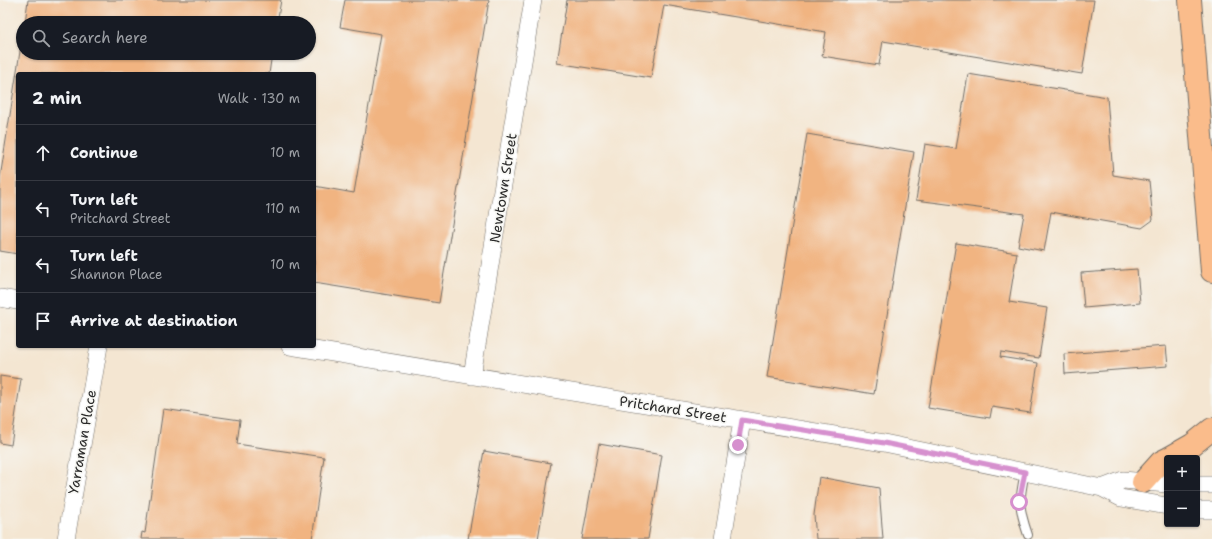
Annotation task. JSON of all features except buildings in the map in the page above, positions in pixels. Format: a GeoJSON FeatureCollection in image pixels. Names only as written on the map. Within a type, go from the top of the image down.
{"type":"FeatureCollection","features":[{"type":"Feature","properties":{"kind":"highway"},"geometry":{"type":"LineString","coordinates":[[1190,0],[1212,271]]}},
{"type":"Feature","properties":{"kind":"highway"},"geometry":{"type":"LineString","coordinates":[[1175,455],[1192,446],[1212,429]]}},
{"type":"Feature","properties":{"kind":"highway"},"geometry":{"type":"LineString","coordinates":[[1142,482],[1164,461]]}},
{"type":"Feature","properties":{"kind":"street","name":"Newtown Street"},"geometry":{"type":"LineString","coordinates":[[472,376],[533,0]]}},
{"type":"Feature","properties":{"kind":"street"},"geometry":{"type":"LineString","coordinates":[[0,298],[16,301]]}},
{"type":"Feature","properties":{"kind":"street","name":"Yarraman Place"},"geometry":{"type":"LineString","coordinates":[[66,539],[99,348]]}},
{"type":"Feature","properties":{"kind":"street","name":"Pritchard Street"},"geometry":{"type":"LineString","coordinates":[[302,348],[884,443],[1102,488],[1121,498],[1164,505]]}},
{"type":"Feature","properties":{"kind":"street"},"geometry":{"type":"LineString","coordinates":[[723,539],[742,420]]}},
{"type":"Feature","properties":{"kind":"street"},"geometry":{"type":"LineString","coordinates":[[1102,488],[1123,480],[1164,484]]}},
{"type":"Feature","properties":{"kind":"street"},"geometry":{"type":"LineString","coordinates":[[1200,485],[1212,485]]}},
{"type":"Feature","properties":{"kind":"street"},"geometry":{"type":"LineString","coordinates":[[1200,510],[1212,510]]}},
{"type":"Feature","properties":{"kind":"lane"},"geometry":{"type":"LineString","coordinates":[[1025,472],[1019,502],[1021,517],[1028,536]]}},
{"type":"Feature","properties":{"kind":"route"},"geometry":{"type":"LineString","coordinates":[[738,445],[742,420],[884,443],[1025,472],[1019,502]]}}]}
